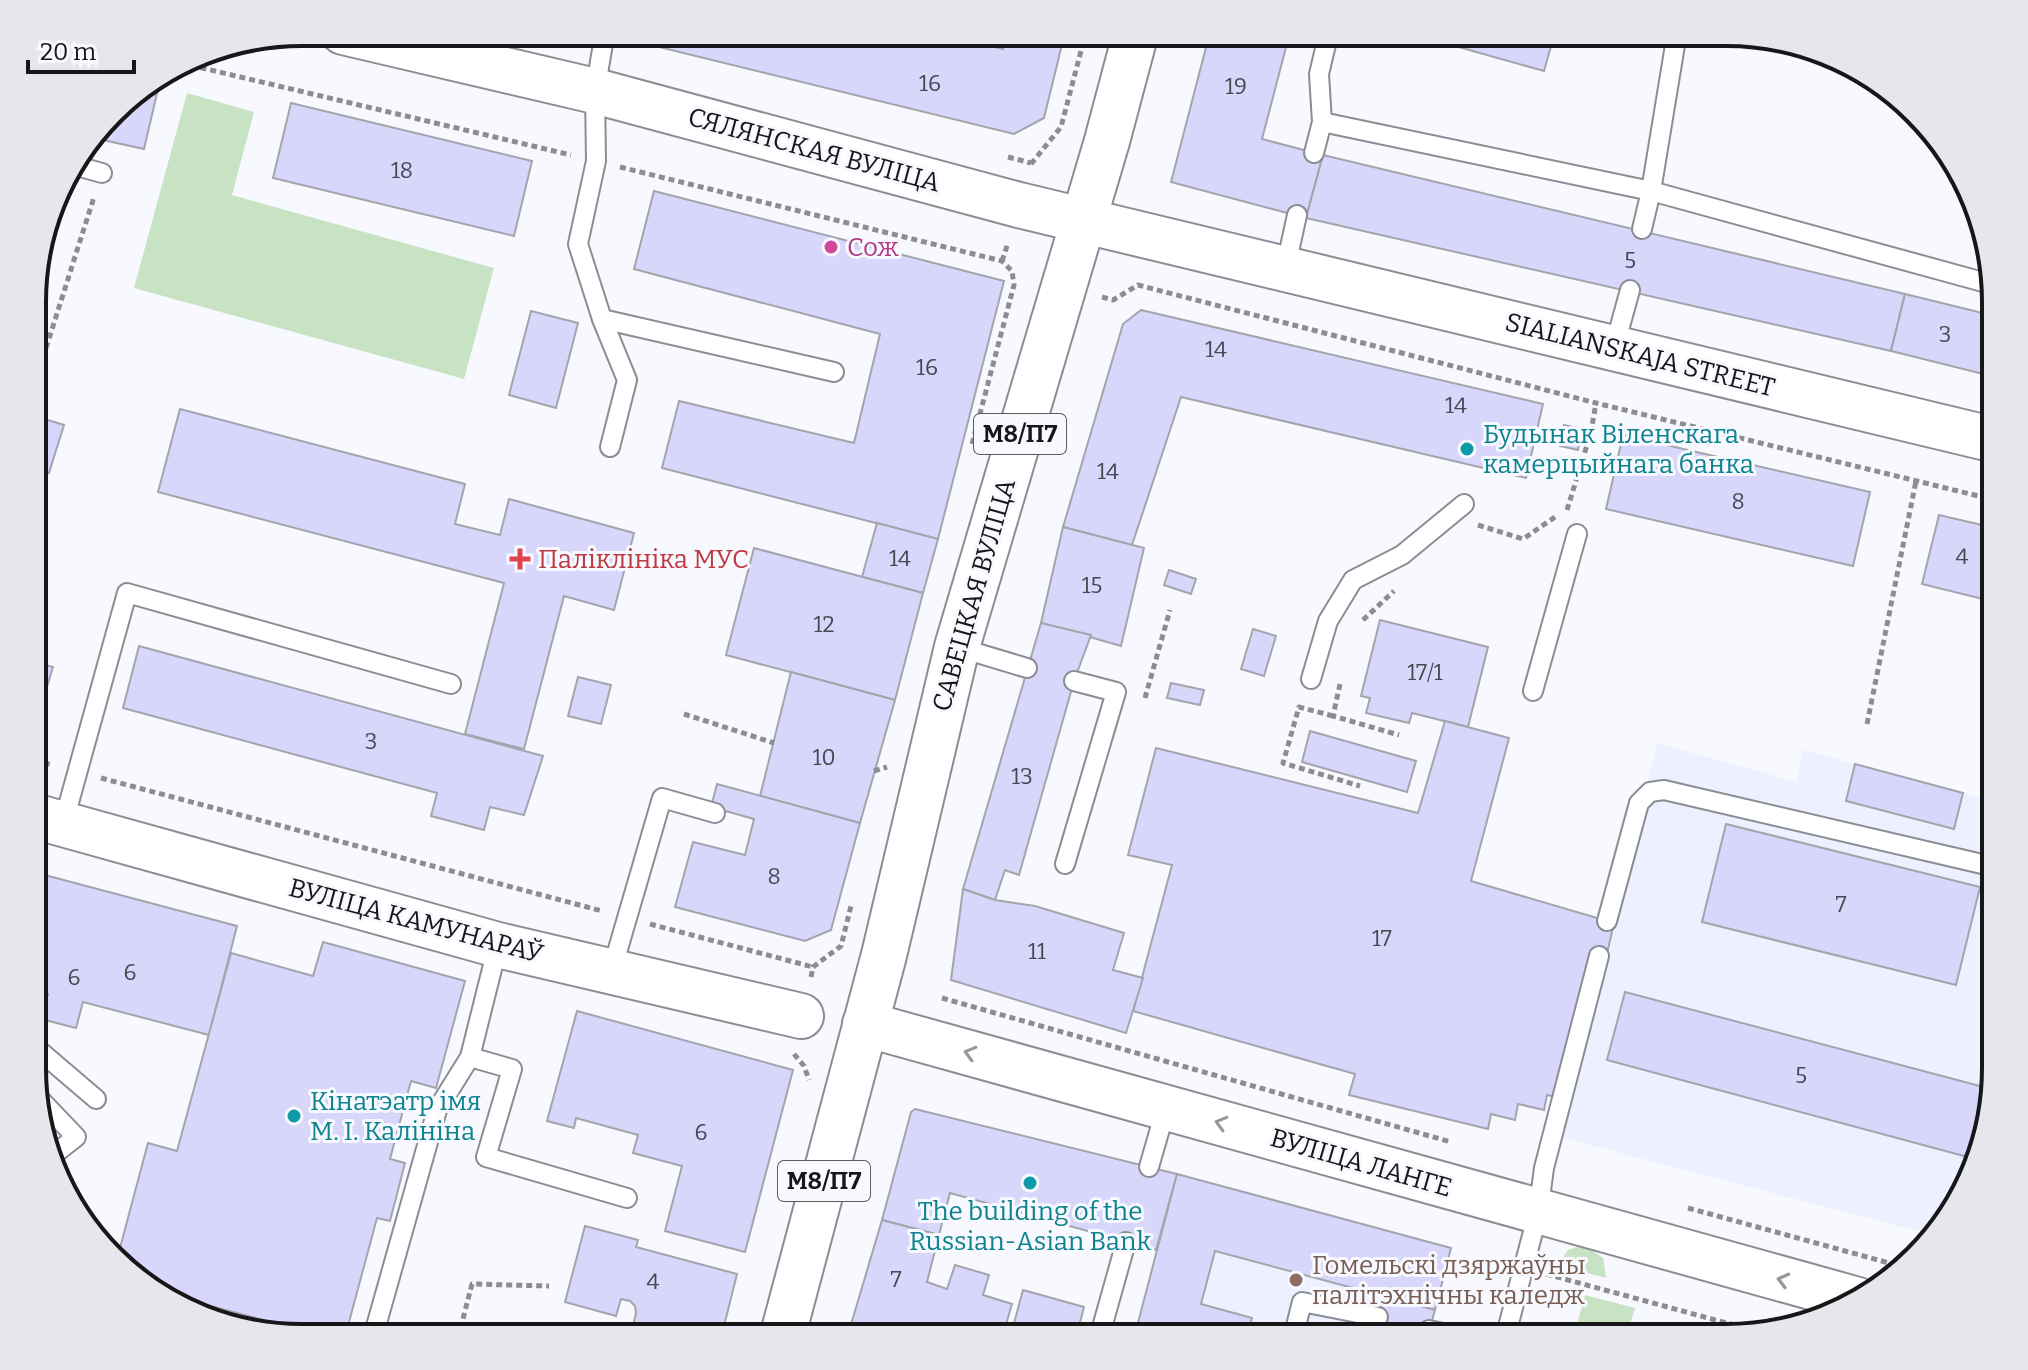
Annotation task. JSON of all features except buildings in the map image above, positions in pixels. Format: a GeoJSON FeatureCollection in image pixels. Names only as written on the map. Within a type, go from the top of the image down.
{"type":"FeatureCollection","features":[{"type":"Feature","properties":{"kind":"street","name":"СЯЛЯНСКАЯ ВУЛІЦА"},"geometry":{"type":"LineString","coordinates":[[403,46],[595,91],[1082,220],[1285,270]]}},
{"type":"Feature","properties":{"kind":"street","name":"САВЕЦКАЯ ВУЛІЦА"},"geometry":{"type":"LineString","coordinates":[[865,1024],[957,647],[1132,47]]}},
{"type":"Feature","properties":{"kind":"street","name":"SIALIANSKAJA STREET"},"geometry":{"type":"LineString","coordinates":[[1285,270],[1981,437]]}},
{"type":"Feature","properties":{"kind":"street","name":"ВУЛІЦА КАМУНАРАЎ"},"geometry":{"type":"LineString","coordinates":[[47,823],[498,945],[801,1016]]}},
{"type":"Feature","properties":{"kind":"street","name":"ВУЛІЦА ЛАНГЕ"},"geometry":{"type":"LineString","coordinates":[[865,1024],[1843,1296]]}},
{"type":"Feature","properties":{"kind":"street","name":"М8/П7"},"geometry":{"type":"LineString","coordinates":[[786,1323],[865,1024]]}},
{"type":"Feature","properties":{"kind":"lane"},"geometry":{"type":"LineString","coordinates":[[603,46],[595,91],[596,161],[578,244],[602,319],[627,380],[610,447]]}},
{"type":"Feature","properties":{"kind":"lane"},"geometry":{"type":"LineString","coordinates":[[1314,153],[1322,122],[1319,74],[1325,47]]}},
{"type":"Feature","properties":{"kind":"lane"},"geometry":{"type":"LineString","coordinates":[[1642,229],[1675,47]]}},
{"type":"Feature","properties":{"kind":"lane"},"geometry":{"type":"LineString","coordinates":[[1322,122],[1651,191],[1981,281]]}},
{"type":"Feature","properties":{"kind":"lane"},"geometry":{"type":"LineString","coordinates":[[84,168],[102,173]]}},
{"type":"Feature","properties":{"kind":"lane"},"geometry":{"type":"LineString","coordinates":[[1285,270],[1297,215]]}},
{"type":"Feature","properties":{"kind":"lane"},"geometry":{"type":"LineString","coordinates":[[1614,348],[1630,290]]}},
{"type":"Feature","properties":{"kind":"lane"},"geometry":{"type":"LineString","coordinates":[[602,319],[834,372]]}},
{"type":"Feature","properties":{"kind":"lane"},"geometry":{"type":"LineString","coordinates":[[1311,679],[1328,621],[1353,580],[1402,555],[1464,504]]}},
{"type":"Feature","properties":{"kind":"lane"},"geometry":{"type":"LineString","coordinates":[[1533,691],[1577,534]]}},
{"type":"Feature","properties":{"kind":"lane"},"geometry":{"type":"LineString","coordinates":[[47,816],[78,772],[127,593],[451,684]]}},
{"type":"Feature","properties":{"kind":"lane"},"geometry":{"type":"LineString","coordinates":[[957,647],[1027,668]]}},
{"type":"Feature","properties":{"kind":"lane"},"geometry":{"type":"LineString","coordinates":[[1065,864],[1116,692],[1074,681]]}},
{"type":"Feature","properties":{"kind":"lane"},"geometry":{"type":"LineString","coordinates":[[1607,921],[1639,803],[1650,792],[1664,790],[1981,864]]}},
{"type":"Feature","properties":{"kind":"lane"},"geometry":{"type":"LineString","coordinates":[[611,973],[662,798],[715,813]]}},
{"type":"Feature","properties":{"kind":"lane"},"geometry":{"type":"LineString","coordinates":[[377,1323],[437,1110],[470,1057],[498,945]]}},
{"type":"Feature","properties":{"kind":"lane"},"geometry":{"type":"LineString","coordinates":[[1509,1324],[1538,1213],[1544,1168],[1599,956]]}},
{"type":"Feature","properties":{"kind":"lane"},"geometry":{"type":"LineString","coordinates":[[47,1057],[96,1099]]}},
{"type":"Feature","properties":{"kind":"lane"},"geometry":{"type":"LineString","coordinates":[[470,1057],[512,1069],[486,1157],[627,1198]]}},
{"type":"Feature","properties":{"kind":"lane"},"geometry":{"type":"LineString","coordinates":[[1149,1167],[1166,1108]]}},
{"type":"Feature","properties":{"kind":"lane"},"geometry":{"type":"LineString","coordinates":[[50,1110],[76,1137],[60,1150]]}},
{"type":"Feature","properties":{"kind":"lane"},"geometry":{"type":"LineString","coordinates":[[1103,1324],[1126,1242]]}},
{"type":"Feature","properties":{"kind":"lane"},"geometry":{"type":"LineString","coordinates":[[1297,1324],[1302,1302],[1378,1317]]}},
{"type":"Feature","properties":{"kind":"path"},"geometry":{"type":"LineString","coordinates":[[1031,163],[1061,127],[1082,47]]}},
{"type":"Feature","properties":{"kind":"path"},"geometry":{"type":"LineString","coordinates":[[46,348],[102,173]]}},
{"type":"Feature","properties":{"kind":"path"},"geometry":{"type":"LineString","coordinates":[[1113,300],[1138,285],[1596,403],[1981,497]]}},
{"type":"Feature","properties":{"kind":"path"},"geometry":{"type":"LineString","coordinates":[[1470,523],[1523,539],[1541,524],[1566,511],[1591,432],[1596,403]]}},
{"type":"Feature","properties":{"kind":"path"},"geometry":{"type":"LineString","coordinates":[[1867,724],[1916,481]]}},
{"type":"Feature","properties":{"kind":"path"},"geometry":{"type":"LineString","coordinates":[[1353,629],[1396,589]]}},
{"type":"Feature","properties":{"kind":"path"},"geometry":{"type":"LineString","coordinates":[[1116,692],[1145,701],[1170,610]]}},
{"type":"Feature","properties":{"kind":"path"},"geometry":{"type":"LineString","coordinates":[[1333,716],[1343,672]]}},
{"type":"Feature","properties":{"kind":"path"},"geometry":{"type":"LineString","coordinates":[[1360,786],[1283,763],[1299,707],[1399,735]]}},
{"type":"Feature","properties":{"kind":"path"},"geometry":{"type":"LineString","coordinates":[[684,714],[774,743]]}},
{"type":"Feature","properties":{"kind":"path"},"geometry":{"type":"LineString","coordinates":[[47,764],[813,967]]}},
{"type":"Feature","properties":{"kind":"path"},"geometry":{"type":"LineString","coordinates":[[874,771],[888,767]]}},
{"type":"Feature","properties":{"kind":"path"},"geometry":{"type":"LineString","coordinates":[[942,998],[1454,1143]]}},
{"type":"Feature","properties":{"kind":"path"},"geometry":{"type":"LineString","coordinates":[[1678,1205],[1891,1263]]}},
{"type":"Feature","properties":{"kind":"path"},"geometry":{"type":"LineString","coordinates":[[1545,1274],[1729,1324]]}},
{"type":"Feature","properties":{"kind":"path"},"geometry":{"type":"LineString","coordinates":[[462,1323],[472,1284],[549,1286]]}},
{"type":"Feature","properties":{"kind":"shaded area"},"geometry":{"type":"Polygon","coordinates":[[[1657,743],[1796,782],[1803,750],[1855,764],[1846,801],[1954,828],[1963,793],[1981,798],[1981,1085],[1977,1118],[1956,1181],[1922,1232],[1563,1138],[1657,743]]]}},
{"type":"Feature","properties":{"kind":"shaded area","name":"Гомельскі дзяржаўны палітэхнічны каледж"},"geometry":{"type":"Polygon","coordinates":[[[1177,1174],[1451,1248],[1431,1324],[1138,1324],[1177,1174]]]}},
{"type":"Feature","properties":{"kind":"green space"},"geometry":{"type":"Polygon","coordinates":[[[187,93],[254,112],[232,195],[494,268],[464,379],[134,288],[187,93]]]}},
{"type":"Feature","properties":{"kind":"green space"},"geometry":{"type":"Polygon","coordinates":[[[1587,1247],[1603,1258],[1606,1278],[1557,1265],[1568,1250],[1587,1247]]]}},
{"type":"Feature","properties":{"kind":"green space"},"geometry":{"type":"Polygon","coordinates":[[[1585,1295],[1635,1308],[1630,1324],[1577,1324],[1585,1295]]]}},
{"type":"Feature","properties":{"kind":"place","name":"Сож"},"geometry":{"type":"Point","coordinates":[831,247]}},
{"type":"Feature","properties":{"kind":"place","name":"Будынак Віленскага камерцыйнага банка"},"geometry":{"type":"Point","coordinates":[1467,449]}},
{"type":"Feature","properties":{"kind":"place","name":"Паліклініка МУС"},"geometry":{"type":"Point","coordinates":[520,559]}},
{"type":"Feature","properties":{"kind":"place","name":"Кінатэатр імя М. І. Калініна"},"geometry":{"type":"Point","coordinates":[294,1116]}},
{"type":"Feature","properties":{"kind":"place","name":"The building of the Russian-Asian Bank"},"geometry":{"type":"Point","coordinates":[1030,1183]}},
{"type":"Feature","properties":{"kind":"place","name":"Гомельскі дзяржаўны палітэхнічны каледж"},"geometry":{"type":"Point","coordinates":[1296,1280]}}]}
